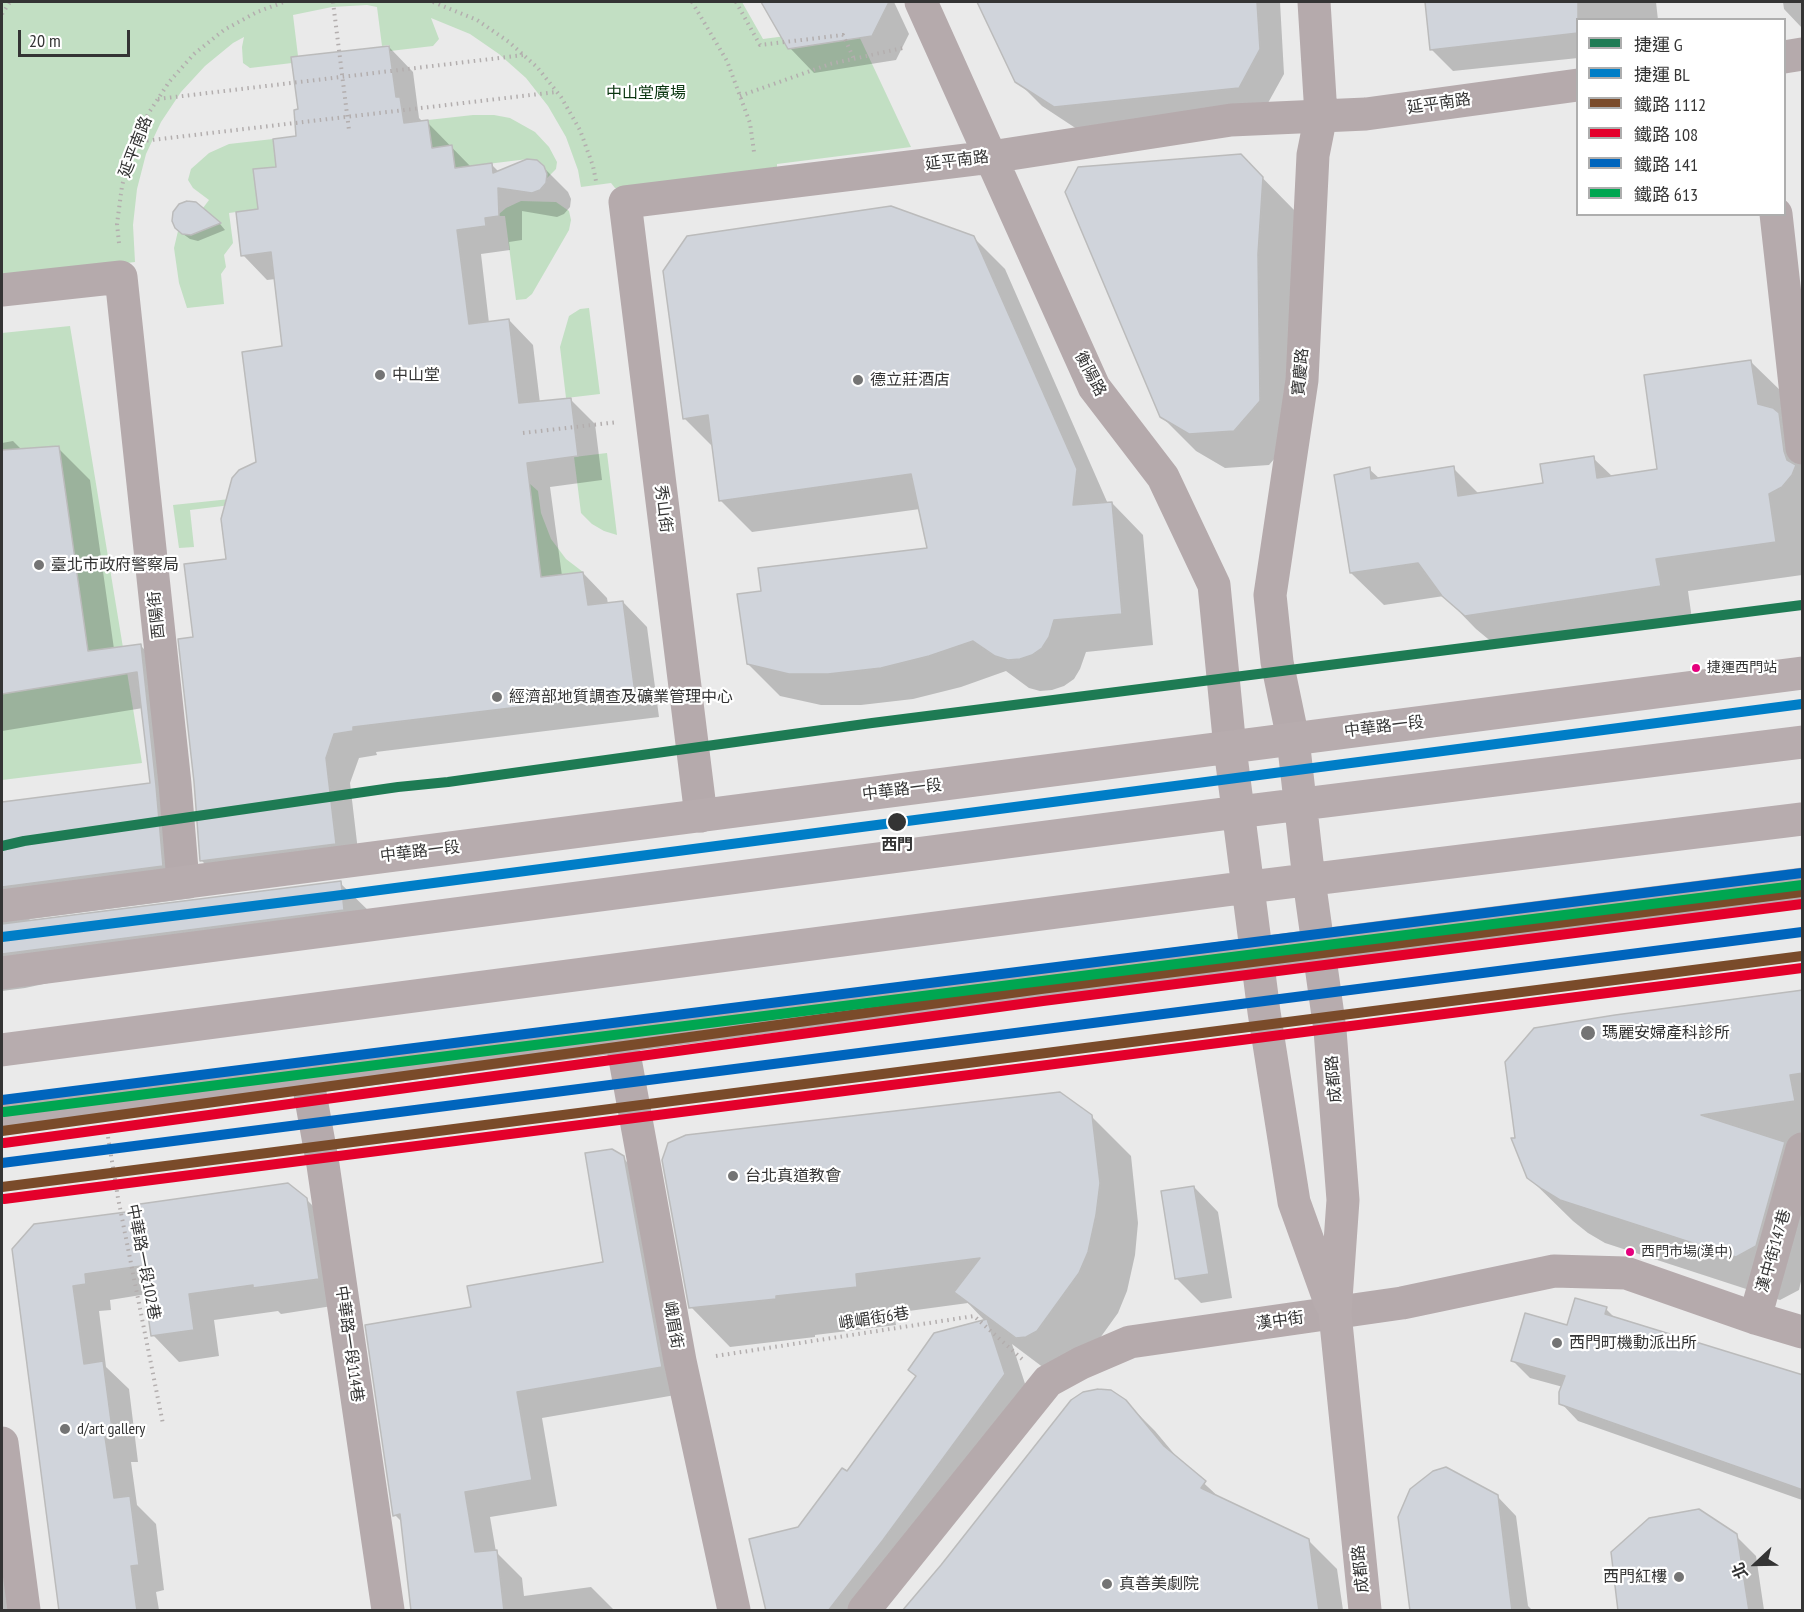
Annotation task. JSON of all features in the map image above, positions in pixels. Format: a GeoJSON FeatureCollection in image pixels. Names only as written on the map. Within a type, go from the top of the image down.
{"type":"FeatureCollection","features":[{"type":"Feature","properties":{"kind":"main road","name":"中華路一段"},"geometry":{"type":"LineString","coordinates":[[2,906],[1803,673]]}},
{"type":"Feature","properties":{"kind":"main road","name":"成都路"},"geometry":{"type":"LineString","coordinates":[[1293,739],[1309,880],[1330,1030],[1344,1200],[1335,1313],[1365,1611]]}},
{"type":"Feature","properties":{"kind":"main road"},"geometry":{"type":"LineString","coordinates":[[2,973],[1238,812],[1803,742]]}},
{"type":"Feature","properties":{"kind":"main road","name":"成都路"},"geometry":{"type":"LineString","coordinates":[[1230,748],[1264,1012],[1294,1202],[1335,1313]]}},
{"type":"Feature","properties":{"kind":"main road"},"geometry":{"type":"LineString","coordinates":[[2,1050],[1249,887],[1803,819]]}},
{"type":"Feature","properties":{"kind":"main road"},"geometry":{"type":"LineString","coordinates":[[2,1117],[1803,884]]}},
{"type":"Feature","properties":{"kind":"street","name":"衡陽路"},"geometry":{"type":"LineString","coordinates":[[921,2],[1094,387],[1163,477],[1214,585],[1230,748]]}},
{"type":"Feature","properties":{"kind":"street","name":"寶慶路"},"geometry":{"type":"LineString","coordinates":[[1293,739],[1277,662],[1270,595],[1302,380],[1313,155],[1320,115],[1314,2]]}},
{"type":"Feature","properties":{"kind":"street"},"geometry":{"type":"LineString","coordinates":[[1786,57],[1803,54]]}},
{"type":"Feature","properties":{"kind":"street","name":"延平南路"},"geometry":{"type":"LineString","coordinates":[[625,202],[991,157],[1231,120],[1366,114],[1576,85]]}},
{"type":"Feature","properties":{"kind":"street","name":"秀山街"},"geometry":{"type":"LineString","coordinates":[[625,202],[701,816]]}},
{"type":"Feature","properties":{"kind":"street"},"geometry":{"type":"LineString","coordinates":[[1776,216],[1803,448]]}},
{"type":"Feature","properties":{"kind":"street"},"geometry":{"type":"LineString","coordinates":[[2,290],[121,277]]}},
{"type":"Feature","properties":{"kind":"street","name":"酉陽街"},"geometry":{"type":"LineString","coordinates":[[121,277],[175,784],[183,882]]}},
{"type":"Feature","properties":{"kind":"street","name":"峨眉街"},"geometry":{"type":"LineString","coordinates":[[621,1037],[680,1361],[734,1611]]}},
{"type":"Feature","properties":{"kind":"street","name":"中華路一段114巷"},"geometry":{"type":"LineString","coordinates":[[307,1077],[323,1165],[388,1611]]}},
{"type":"Feature","properties":{"kind":"street","name":"漢中街147巷"},"geometry":{"type":"LineString","coordinates":[[1755,1318],[1803,1149]]}},
{"type":"Feature","properties":{"kind":"street","name":"漢中街"},"geometry":{"type":"LineString","coordinates":[[864,1611],[1047,1381],[1081,1363],[1130,1342],[1402,1304],[1554,1271],[1626,1273],[1755,1318],[1803,1332]]}},
{"type":"Feature","properties":{"kind":"street"},"geometry":{"type":"LineString","coordinates":[[2,1443],[24,1611]]}},
{"type":"Feature","properties":{"kind":"path"},"geometry":{"type":"LineString","coordinates":[[2,14],[10,2]]}},
{"type":"Feature","properties":{"kind":"path","name":"延平南路"},"geometry":{"type":"LineString","coordinates":[[121,277],[117,224],[122,186],[135,142],[148,114],[168,82],[194,54],[224,30],[257,12],[285,2]]}},
{"type":"Feature","properties":{"kind":"path"},"geometry":{"type":"LineString","coordinates":[[333,2],[349,130]]}},
{"type":"Feature","properties":{"kind":"path"},"geometry":{"type":"LineString","coordinates":[[433,2],[477,20],[509,42],[537,67],[561,97],[580,130],[597,185],[625,202]]}},
{"type":"Feature","properties":{"kind":"path"},"geometry":{"type":"LineString","coordinates":[[692,2],[727,61],[750,123],[758,186]]}},
{"type":"Feature","properties":{"kind":"path"},"geometry":{"type":"LineString","coordinates":[[736,2],[760,45],[843,35],[854,59]]}},
{"type":"Feature","properties":{"kind":"path"},"geometry":{"type":"LineString","coordinates":[[740,96],[830,63],[938,41]]}},
{"type":"Feature","properties":{"kind":"path"},"geometry":{"type":"LineString","coordinates":[[158,99],[524,55]]}},
{"type":"Feature","properties":{"kind":"path"},"geometry":{"type":"LineString","coordinates":[[135,142],[556,92]]}},
{"type":"Feature","properties":{"kind":"path"},"geometry":{"type":"LineString","coordinates":[[523,433],[575,427]]}},
{"type":"Feature","properties":{"kind":"path","name":"中華路一段102巷"},"geometry":{"type":"LineString","coordinates":[[103,1104],[118,1198],[163,1424]]}},
{"type":"Feature","properties":{"kind":"path","name":"峨嵋街6巷"},"geometry":{"type":"LineString","coordinates":[[680,1361],[974,1316],[1047,1381]]}},
{"type":"Feature","properties":{"kind":"green space","name":"中山堂廣場"},"geometry":{"type":"Polygon","coordinates":[[[2,2],[742,2],[763,39],[847,28],[851,19],[911,147],[777,164],[777,167],[621,190],[615,188],[611,183],[581,187],[578,170],[566,137],[548,106],[526,78],[499,54],[470,34],[431,18],[439,39],[433,46],[390,51],[389,45],[382,46],[377,7],[367,5],[332,7],[293,15],[298,56],[291,57],[292,63],[250,68],[243,63],[244,37],[205,66],[181,92],[161,122],[146,154],[137,189],[133,225],[135,262],[2,278],[2,2]]]}},
{"type":"Feature","properties":{"kind":"green space"},"geometry":{"type":"Polygon","coordinates":[[[473,115],[510,118],[535,132],[549,147],[557,162],[556,169],[547,178],[544,166],[537,160],[479,165],[457,185],[452,146],[432,148],[428,120],[473,115]]]}},
{"type":"Feature","properties":{"kind":"green space"},"geometry":{"type":"Polygon","coordinates":[[[273,139],[276,167],[254,169],[258,209],[229,213],[233,243],[224,255],[226,267],[221,274],[224,304],[187,308],[179,283],[174,248],[178,231],[191,235],[199,232],[205,225],[203,208],[209,200],[193,188],[188,180],[191,169],[209,153],[229,144],[273,139]]]}},
{"type":"Feature","properties":{"kind":"green space"},"geometry":{"type":"Polygon","coordinates":[[[521,201],[556,202],[569,211],[571,220],[569,230],[532,294],[526,299],[516,300],[505,216],[499,216],[499,214],[521,201]]]}},
{"type":"Feature","properties":{"kind":"green space"},"geometry":{"type":"Polygon","coordinates":[[[589,308],[600,394],[566,398],[560,347],[569,316],[580,309],[589,308]]]}},
{"type":"Feature","properties":{"kind":"green space"},"geometry":{"type":"Polygon","coordinates":[[[70,326],[142,763],[2,780],[2,333],[70,326]]]}},
{"type":"Feature","properties":{"kind":"green space"},"geometry":{"type":"Polygon","coordinates":[[[607,453],[617,535],[592,524],[581,513],[574,457],[607,453]]]}},
{"type":"Feature","properties":{"kind":"green space"},"geometry":{"type":"Polygon","coordinates":[[[529,483],[538,491],[541,513],[551,539],[566,559],[583,572],[541,577],[529,483]]]}},
{"type":"Feature","properties":{"kind":"green space"},"geometry":{"type":"Polygon","coordinates":[[[230,499],[231,505],[190,510],[194,547],[179,548],[173,505],[230,499]]]}},
{"type":"Feature","properties":{"kind":"building"},"geometry":{"type":"Polygon","coordinates":[[[761,2],[889,2],[872,36],[788,49],[761,2]]]}},
{"type":"Feature","properties":{"kind":"building"},"geometry":{"type":"Polygon","coordinates":[[[977,2],[1257,2],[1260,49],[1239,88],[1054,107],[1015,82],[977,2]]]}},
{"type":"Feature","properties":{"kind":"building"},"geometry":{"type":"Polygon","coordinates":[[[1425,2],[1578,2],[1576,33],[1430,50],[1425,2]]]}},
{"type":"Feature","properties":{"kind":"building","name":"中山堂"},"geometry":{"type":"Polygon","coordinates":[[[389,46],[396,97],[400,97],[404,123],[428,120],[432,148],[452,145],[455,168],[492,163],[493,173],[527,159],[537,160],[544,166],[547,174],[546,183],[540,190],[532,193],[498,188],[499,216],[485,218],[486,226],[457,230],[469,324],[509,319],[519,403],[571,398],[578,456],[527,463],[541,577],[583,572],[588,605],[623,601],[635,693],[353,727],[353,731],[334,734],[326,758],[336,844],[200,861],[194,782],[178,639],[193,637],[184,564],[226,559],[221,519],[232,478],[239,470],[256,462],[242,352],[282,346],[271,252],[241,256],[236,212],[258,209],[253,169],[276,167],[273,139],[296,136],[294,110],[298,109],[291,57],[389,46]]]}},
{"type":"Feature","properties":{"kind":"building"},"geometry":{"type":"Polygon","coordinates":[[[1241,154],[1263,177],[1258,254],[1260,401],[1234,431],[1189,434],[1160,417],[1065,192],[1078,167],[1241,154]]]}},
{"type":"Feature","properties":{"kind":"building"},"geometry":{"type":"Polygon","coordinates":[[[187,201],[196,202],[221,223],[191,235],[182,234],[175,228],[172,221],[173,212],[179,204],[187,201]]]}},
{"type":"Feature","properties":{"kind":"building","name":"德立莊酒店"},"geometry":{"type":"Polygon","coordinates":[[[891,206],[974,236],[1077,469],[1073,505],[1112,502],[1122,614],[1054,620],[1049,637],[1042,648],[1020,659],[1008,660],[995,656],[973,641],[929,656],[881,668],[828,674],[789,674],[747,664],[737,594],[761,591],[758,568],[927,548],[911,474],[719,501],[708,415],[683,419],[663,271],[687,236],[891,206]]]}},
{"type":"Feature","properties":{"kind":"building"},"geometry":{"type":"Polygon","coordinates":[[[1751,360],[1758,404],[1773,408],[1779,413],[1784,451],[1787,460],[1796,465],[1792,475],[1782,487],[1769,494],[1776,542],[1656,559],[1661,586],[1465,616],[1442,596],[1418,563],[1350,573],[1334,475],[1370,467],[1371,479],[1454,466],[1458,496],[1543,483],[1540,464],[1594,456],[1597,478],[1657,469],[1644,375],[1751,360]]]}},
{"type":"Feature","properties":{"kind":"building"},"geometry":{"type":"Polygon","coordinates":[[[59,446],[88,651],[141,644],[163,866],[2,887],[2,802],[150,783],[137,672],[2,694],[2,450],[59,446]]]}},
{"type":"Feature","properties":{"kind":"building"},"geometry":{"type":"Polygon","coordinates":[[[341,881],[344,910],[2,954],[2,924],[341,881]]]}},
{"type":"Feature","properties":{"kind":"building"},"geometry":{"type":"Polygon","coordinates":[[[1803,990],[1803,1073],[1790,1075],[1795,1101],[1701,1115],[1785,1142],[1756,1246],[1736,1257],[1560,1200],[1527,1178],[1511,1138],[1515,1138],[1505,1062],[1534,1028],[1803,990]]]}},
{"type":"Feature","properties":{"kind":"building"},"geometry":{"type":"Polygon","coordinates":[[[1060,1092],[1092,1115],[1100,1183],[1088,1252],[1079,1273],[1037,1331],[1026,1337],[1016,1338],[954,1292],[980,1258],[856,1274],[857,1287],[776,1296],[776,1299],[689,1308],[662,1160],[668,1143],[686,1135],[1060,1092]]]}},
{"type":"Feature","properties":{"kind":"building"},"geometry":{"type":"Polygon","coordinates":[[[612,1149],[624,1156],[662,1367],[517,1392],[532,1480],[465,1492],[475,1552],[497,1550],[504,1611],[411,1611],[400,1514],[393,1516],[365,1325],[471,1307],[467,1286],[603,1262],[585,1153],[612,1149]]]}},
{"type":"Feature","properties":{"kind":"building"},"geometry":{"type":"Polygon","coordinates":[[[288,1183],[307,1198],[319,1279],[189,1294],[194,1330],[151,1336],[141,1266],[85,1274],[86,1284],[73,1286],[84,1364],[103,1361],[113,1436],[105,1437],[114,1498],[130,1496],[139,1565],[131,1566],[137,1611],[59,1611],[12,1249],[34,1224],[134,1211],[133,1205],[288,1183]]]}},
{"type":"Feature","properties":{"kind":"building"},"geometry":{"type":"Polygon","coordinates":[[[1194,1186],[1209,1274],[1175,1279],[1161,1191],[1194,1186]]]}},
{"type":"Feature","properties":{"kind":"building"},"geometry":{"type":"Polygon","coordinates":[[[1575,1298],[1607,1307],[1605,1314],[1803,1375],[1803,1490],[1559,1404],[1559,1392],[1565,1376],[1511,1361],[1525,1313],[1567,1325],[1575,1298]]]}},
{"type":"Feature","properties":{"kind":"building"},"geometry":{"type":"Polygon","coordinates":[[[987,1319],[1005,1374],[883,1540],[828,1611],[766,1611],[749,1539],[798,1527],[842,1468],[847,1471],[916,1376],[908,1370],[934,1333],[987,1319]]]}},
{"type":"Feature","properties":{"kind":"building"},"geometry":{"type":"Polygon","coordinates":[[[1098,1389],[1111,1390],[1126,1400],[1164,1446],[1206,1481],[1201,1488],[1309,1539],[1319,1611],[902,1611],[1071,1400],[1083,1392],[1098,1389]]]}},
{"type":"Feature","properties":{"kind":"building"},"geometry":{"type":"Polygon","coordinates":[[[1446,1467],[1498,1495],[1512,1611],[1410,1611],[1398,1517],[1410,1489],[1433,1471],[1446,1467]]]}},
{"type":"Feature","properties":{"kind":"building","name":"西門紅樓"},"geometry":{"type":"Polygon","coordinates":[[[1699,1509],[1737,1534],[1749,1611],[1618,1611],[1611,1552],[1649,1518],[1699,1509]]]}},
{"type":"Feature","properties":{"kind":"metro line","name":"G"},"geometry":{"type":"LineString","coordinates":[[2,846],[398,787],[872,723],[1802,605]]}},
{"type":"Feature","properties":{"kind":"metro line","name":"BL"},"geometry":{"type":"LineString","coordinates":[[2,937],[334,896],[1802,704]]}},
{"type":"Feature","properties":{"kind":"rail line","name":"141"},"geometry":{"type":"LineString","coordinates":[[2,1100],[1802,873]]}},
{"type":"Feature","properties":{"kind":"rail line","name":"613"},"geometry":{"type":"LineString","coordinates":[[4,1112],[1802,885]]}},
{"type":"Feature","properties":{"kind":"rail line","name":"1112"},"geometry":{"type":"LineString","coordinates":[[2,1131],[1041,989],[1802,892]]}},
{"type":"Feature","properties":{"kind":"rail line","name":"108"},"geometry":{"type":"LineString","coordinates":[[4,1143],[1043,1001],[1802,904]]}},
{"type":"Feature","properties":{"kind":"rail line","name":"141"},"geometry":{"type":"LineString","coordinates":[[2,1163],[1802,932]]}},
{"type":"Feature","properties":{"kind":"rail line","name":"1112"},"geometry":{"type":"LineString","coordinates":[[2,1187],[1802,956]]}},
{"type":"Feature","properties":{"kind":"rail line","name":"108"},"geometry":{"type":"LineString","coordinates":[[4,1199],[1802,968]]}},
{"type":"Feature","properties":{"kind":"place","name":"中山堂"},"geometry":{"type":"Point","coordinates":[380,375]}},
{"type":"Feature","properties":{"kind":"place","name":"德立莊酒店"},"geometry":{"type":"Point","coordinates":[858,380]}},
{"type":"Feature","properties":{"kind":"place","name":"臺北市政府警察局"},"geometry":{"type":"Point","coordinates":[39,565]}},
{"type":"Feature","properties":{"kind":"place","name":"捷運西門站"},"geometry":{"type":"Point","coordinates":[1696,668]}},
{"type":"Feature","properties":{"kind":"place","name":"經濟部地質調查及礦業管理中心"},"geometry":{"type":"Point","coordinates":[497,697]}},
{"type":"Feature","properties":{"kind":"place","name":"西門"},"geometry":{"type":"Point","coordinates":[897,822]}},
{"type":"Feature","properties":{"kind":"place","name":"瑪麗安婦產科診所"},"geometry":{"type":"Point","coordinates":[1588,1033]}},
{"type":"Feature","properties":{"kind":"place","name":"台北真道教會"},"geometry":{"type":"Point","coordinates":[733,1176]}},
{"type":"Feature","properties":{"kind":"place","name":"西門市場(漢中)"},"geometry":{"type":"Point","coordinates":[1630,1252]}},
{"type":"Feature","properties":{"kind":"place","name":"西門町機動派出所"},"geometry":{"type":"Point","coordinates":[1557,1343]}},
{"type":"Feature","properties":{"kind":"place","name":"d/art gallery"},"geometry":{"type":"Point","coordinates":[65,1429]}},
{"type":"Feature","properties":{"kind":"place","name":"西門紅樓"},"geometry":{"type":"Point","coordinates":[1679,1577]}},
{"type":"Feature","properties":{"kind":"place","name":"真善美劇院"},"geometry":{"type":"Point","coordinates":[1107,1584]}}]}
